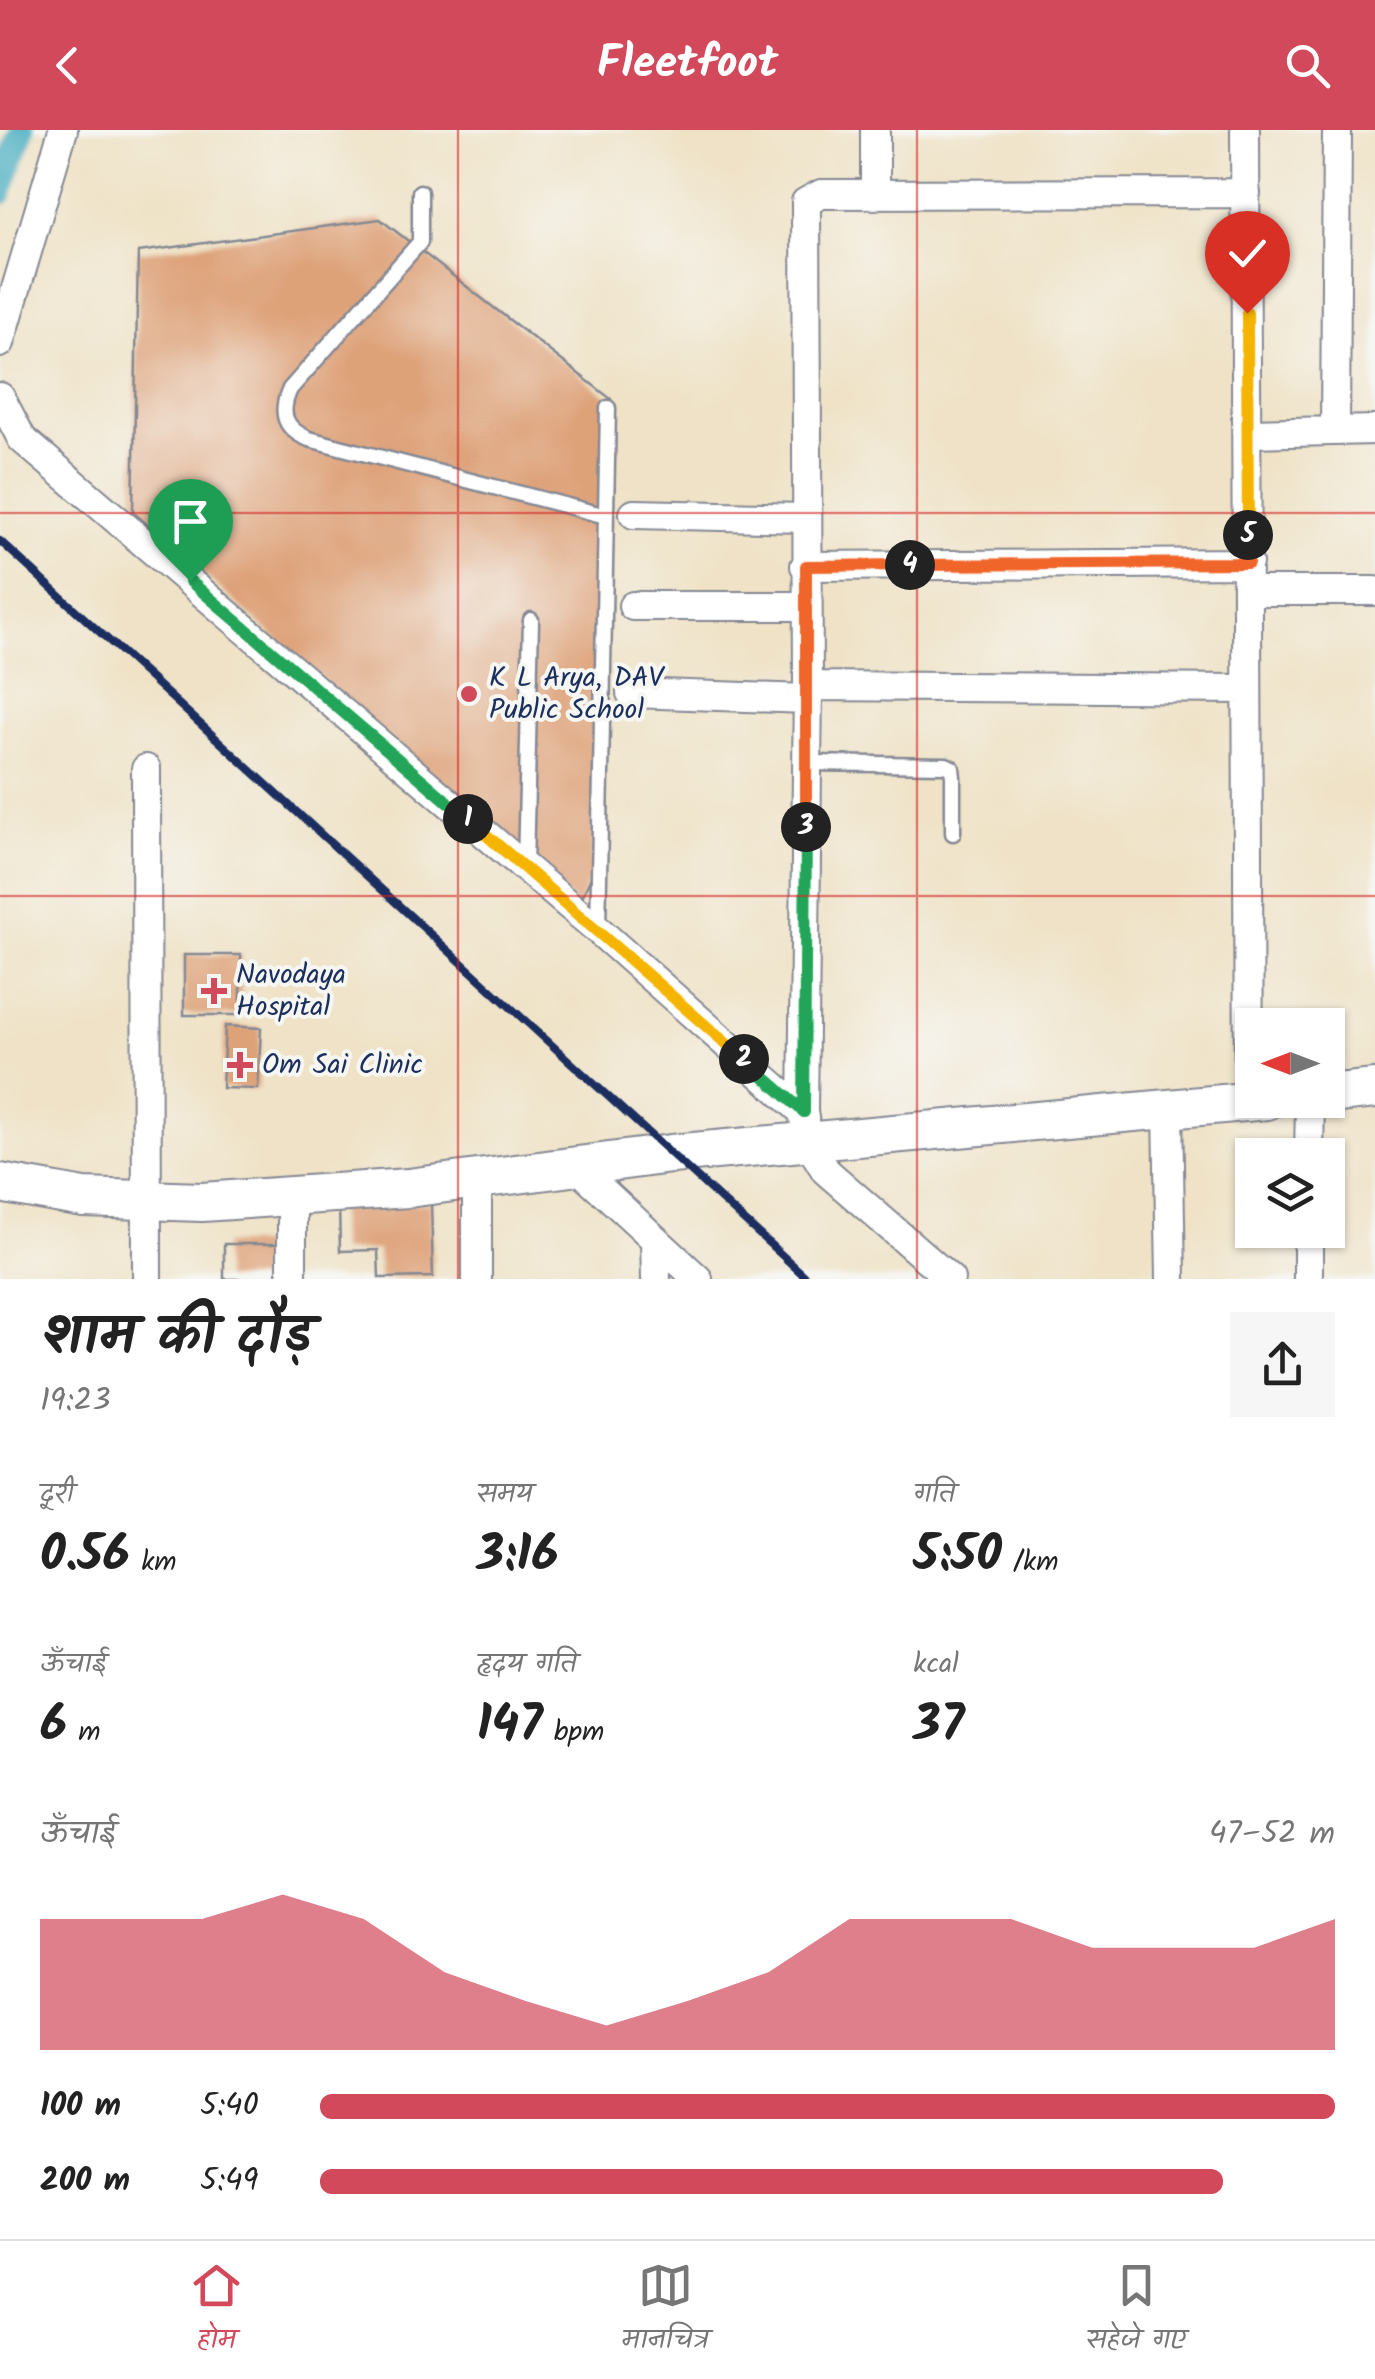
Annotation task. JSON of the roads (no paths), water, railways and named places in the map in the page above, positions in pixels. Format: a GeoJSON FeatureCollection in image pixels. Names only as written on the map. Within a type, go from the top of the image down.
{"type":"FeatureCollection","features":[{"type":"Feature","properties":{"kind":"street"},"geometry":{"type":"LineString","coordinates":[[0,343],[6,296],[64,130]]}},
{"type":"Feature","properties":{"kind":"street"},"geometry":{"type":"LineString","coordinates":[[875,130],[875,195]]}},
{"type":"Feature","properties":{"kind":"street"},"geometry":{"type":"LineString","coordinates":[[1245,130],[1246,689],[1255,1008]]}},
{"type":"Feature","properties":{"kind":"street"},"geometry":{"type":"LineString","coordinates":[[1335,431],[1337,130]]}},
{"type":"Feature","properties":{"kind":"street"},"geometry":{"type":"LineString","coordinates":[[950,1279],[840,1186],[815,1156],[806,1127],[805,208],[812,196],[821,194],[1246,193]]}},
{"type":"Feature","properties":{"kind":"street"},"geometry":{"type":"LineString","coordinates":[[0,397],[22,439],[598,930],[806,1127]]}},
{"type":"Feature","properties":{"kind":"street"},"geometry":{"type":"LineString","coordinates":[[1248,433],[1375,430]]}},
{"type":"Feature","properties":{"kind":"street"},"geometry":{"type":"LineString","coordinates":[[620,515],[806,518]]}},
{"type":"Feature","properties":{"kind":"street"},"geometry":{"type":"LineString","coordinates":[[806,566],[1248,577],[1375,592]]}},
{"type":"Feature","properties":{"kind":"street"},"geometry":{"type":"LineString","coordinates":[[633,606],[806,606]]}},
{"type":"Feature","properties":{"kind":"street"},"geometry":{"type":"LineString","coordinates":[[631,693],[1246,689]]}},
{"type":"Feature","properties":{"kind":"street"},"geometry":{"type":"LineString","coordinates":[[146,769],[147,1279]]}},
{"type":"Feature","properties":{"kind":"street"},"geometry":{"type":"LineString","coordinates":[[1345,1092],[1375,1089]]}},
{"type":"Feature","properties":{"kind":"street"},"geometry":{"type":"LineString","coordinates":[[0,1183],[84,1198],[202,1202],[477,1181],[806,1127],[1235,1103]]}},
{"type":"Feature","properties":{"kind":"street"},"geometry":{"type":"LineString","coordinates":[[1168,1109],[1170,1279]]}},
{"type":"Feature","properties":{"kind":"street"},"geometry":{"type":"LineString","coordinates":[[576,1166],[698,1279]]}},
{"type":"Feature","properties":{"kind":"street"},"geometry":{"type":"LineString","coordinates":[[477,1181],[477,1279]]}},
{"type":"Feature","properties":{"kind":"street"},"geometry":{"type":"LineString","coordinates":[[292,1196],[292,1279]]}},
{"type":"Feature","properties":{"kind":"street"},"geometry":{"type":"LineString","coordinates":[[655,1239],[656,1279]]}},
{"type":"Feature","properties":{"kind":"street"},"geometry":{"type":"LineString","coordinates":[[1308,1248],[1308,1279]]}},
{"type":"Feature","properties":{"kind":"lane"},"geometry":{"type":"LineString","coordinates":[[420,192],[420,242],[290,390],[282,406],[287,422],[296,434],[308,439],[620,515]]}},
{"type":"Feature","properties":{"kind":"lane"},"geometry":{"type":"LineString","coordinates":[[598,930],[620,515],[608,408]]}},
{"type":"Feature","properties":{"kind":"lane"},"geometry":{"type":"LineString","coordinates":[[524,868],[531,620]]}},
{"type":"Feature","properties":{"kind":"lane"},"geometry":{"type":"LineString","coordinates":[[807,764],[946,765],[952,768],[954,777],[954,833]]}},
{"type":"Feature","properties":{"kind":"waterway"},"geometry":{"type":"LineString","coordinates":[[0,193],[22,130]]}},
{"type":"Feature","properties":{"kind":"railway"},"geometry":{"type":"LineString","coordinates":[[0,541],[808,1279]]}},
{"type":"Feature","properties":{"kind":"place","name":"K L Arya, DAV Public School"},"geometry":{"type":"Point","coordinates":[469,694]}},
{"type":"Feature","properties":{"kind":"place","name":"Navodaya Hospital"},"geometry":{"type":"Point","coordinates":[214,991]}},
{"type":"Feature","properties":{"kind":"place","name":"Om Sai Clinic"},"geometry":{"type":"Point","coordinates":[240,1065]}}]}
